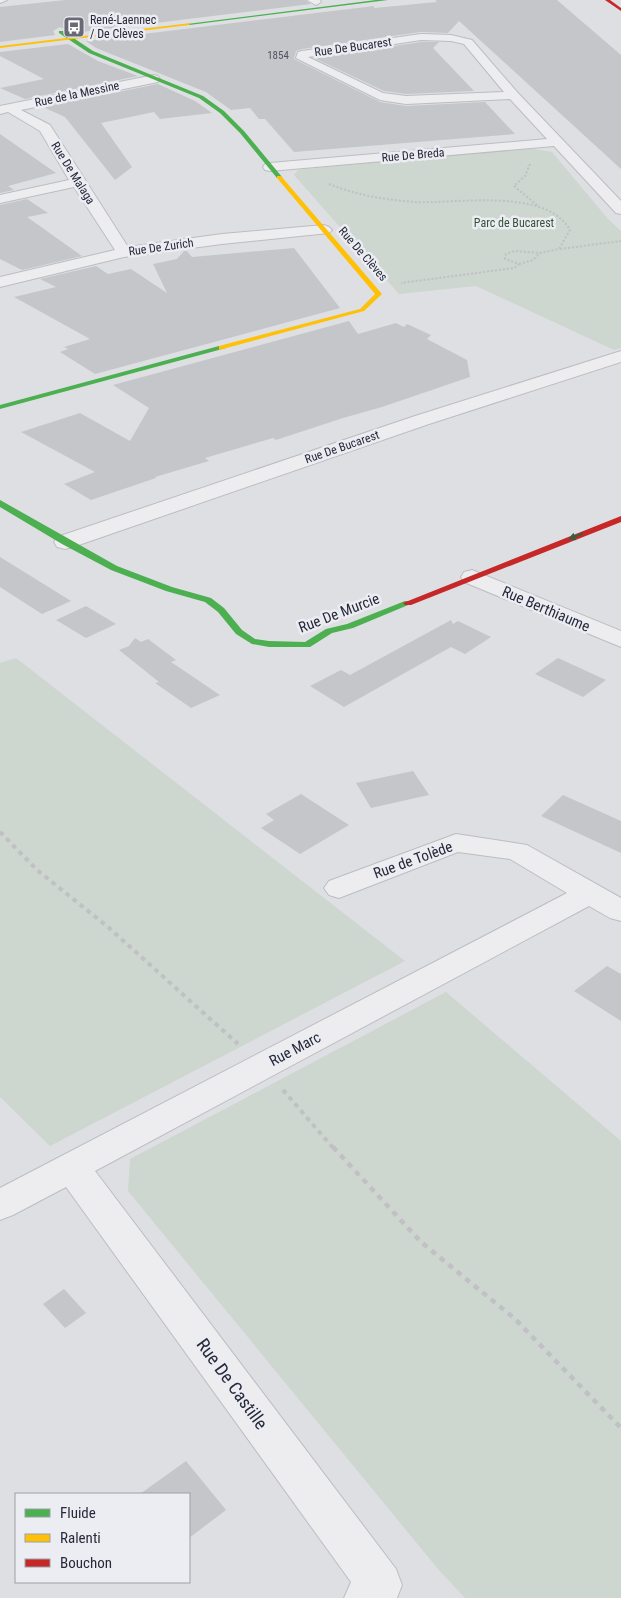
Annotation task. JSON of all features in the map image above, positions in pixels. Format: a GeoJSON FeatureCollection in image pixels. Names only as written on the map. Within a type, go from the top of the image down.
{"type":"FeatureCollection","features":[{"type":"Feature","properties":{"kind":"street"},"geometry":{"type":"LineString","coordinates":[[0,47],[66,35],[330,0]]}},
{"type":"Feature","properties":{"kind":"street"},"geometry":{"type":"LineString","coordinates":[[0,40],[66,35],[386,0]]}},
{"type":"Feature","properties":{"kind":"street"},"geometry":{"type":"LineString","coordinates":[[607,0],[621,10]]}},
{"type":"Feature","properties":{"kind":"street","name":"Rue De Clèves"},"geometry":{"type":"LineString","coordinates":[[0,407],[362,310],[379,294],[242,132],[222,112],[201,97],[91,52],[66,35]]}},
{"type":"Feature","properties":{"kind":"street","name":"Rue De Bucarest"},"geometry":{"type":"LineString","coordinates":[[513,96],[406,100],[380,96],[302,58],[302,54],[420,37],[451,38],[468,42],[513,96],[621,210]]}},
{"type":"Feature","properties":{"kind":"street","name":"Rue de la Messine"},"geometry":{"type":"LineString","coordinates":[[4,109],[154,79]]}},
{"type":"Feature","properties":{"kind":"street","name":"Rue De Malaga"},"geometry":{"type":"LineString","coordinates":[[4,109],[45,128],[124,252]]}},
{"type":"Feature","properties":{"kind":"street","name":"Rue De Breda"},"geometry":{"type":"LineString","coordinates":[[270,167],[556,142]]}},
{"type":"Feature","properties":{"kind":"street"},"geometry":{"type":"LineString","coordinates":[[0,199],[78,182]]}},
{"type":"Feature","properties":{"kind":"street","name":"Rue De Zurich"},"geometry":{"type":"LineString","coordinates":[[0,282],[124,252],[222,239],[324,230]]}},
{"type":"Feature","properties":{"kind":"street","name":"Rue De Bucarest"},"geometry":{"type":"LineString","coordinates":[[65,542],[412,423],[621,356]]}},
{"type":"Feature","properties":{"kind":"street","name":"Rue De Murcie"},"geometry":{"type":"LineString","coordinates":[[0,503],[65,542],[114,568],[169,589],[208,600],[221,610],[239,632],[252,641],[269,644],[306,645],[329,632],[350,626],[621,519]]}},
{"type":"Feature","properties":{"kind":"street","name":"Rue Berthiaume"},"geometry":{"type":"LineString","coordinates":[[472,577],[621,640]]}},
{"type":"Feature","properties":{"kind":"street","name":"Rue de Tolède"},"geometry":{"type":"LineString","coordinates":[[339,888],[456,843],[518,851],[621,911]]}},
{"type":"Feature","properties":{"kind":"street","name":"Rue Marc"},"geometry":{"type":"LineString","coordinates":[[0,1205],[590,893]]}},
{"type":"Feature","properties":{"kind":"street","name":"Rue De Castille"},"geometry":{"type":"LineString","coordinates":[[72,1168],[380,1585],[366,1598]]}},
{"type":"Feature","properties":{"kind":"path"},"geometry":{"type":"LineString","coordinates":[[533,144],[533,157],[525,176],[514,186],[529,197],[538,207]]}},
{"type":"Feature","properties":{"kind":"path"},"geometry":{"type":"LineString","coordinates":[[291,166],[332,186],[380,196],[422,202],[487,200],[538,207],[562,218],[570,230],[559,249]]}},
{"type":"Feature","properties":{"kind":"path"},"geometry":{"type":"LineString","coordinates":[[519,264],[505,259],[506,254],[514,252],[540,253],[621,241]]}},
{"type":"Feature","properties":{"kind":"path"},"geometry":{"type":"LineString","coordinates":[[373,286],[514,268],[519,264],[534,260],[540,253]]}},
{"type":"Feature","properties":{"kind":"path"},"geometry":{"type":"LineString","coordinates":[[0,832],[37,870],[108,927],[262,1067],[352,1169],[421,1242],[515,1319],[621,1428]]}},
{"type":"Feature","properties":{"kind":"green space","name":"Parc de Bucarest"},"geometry":{"type":"Polygon","coordinates":[[[529,148],[552,152],[608,219],[621,231],[621,348],[614,350],[476,286],[399,294],[294,175],[298,170],[306,169],[529,148]]]}},
{"type":"Feature","properties":{"kind":"green space"},"geometry":{"type":"Polygon","coordinates":[[[16,658],[405,961],[50,1146],[0,1097],[0,663],[16,658]]]}},
{"type":"Feature","properties":{"kind":"green space"},"geometry":{"type":"Polygon","coordinates":[[[446,992],[621,1141],[621,1598],[465,1598],[438,1569],[128,1191],[130,1159],[446,992]]]}},
{"type":"Feature","properties":{"kind":"building"},"geometry":{"type":"Polygon","coordinates":[[[65,0],[305,0],[311,4],[73,33],[60,27],[53,31],[55,35],[0,42],[0,7],[65,0]]]}},
{"type":"Feature","properties":{"kind":"building"},"geometry":{"type":"Polygon","coordinates":[[[435,0],[557,0],[621,55],[621,169],[459,21],[448,33],[421,32],[302,49],[296,51],[294,59],[380,102],[406,106],[485,102],[515,134],[294,152],[265,119],[259,119],[250,108],[231,110],[206,92],[96,48],[86,41],[374,6],[374,8],[437,2],[435,0]]]}},
{"type":"Feature","properties":{"kind":"building"},"geometry":{"type":"Polygon","coordinates":[[[421,42],[439,42],[433,48],[474,91],[406,94],[384,91],[314,58],[421,42]]]}},
{"type":"Feature","properties":{"kind":"building"},"geometry":{"type":"Polygon","coordinates":[[[68,44],[98,61],[138,76],[25,99],[0,88],[44,79],[0,56],[0,52],[68,44]]]}},
{"type":"Feature","properties":{"kind":"building"},"geometry":{"type":"Polygon","coordinates":[[[158,84],[195,101],[212,113],[160,119],[154,112],[101,123],[132,167],[115,180],[65,117],[43,107],[158,84]]]}},
{"type":"Feature","properties":{"kind":"building"},"geometry":{"type":"Polygon","coordinates":[[[0,134],[56,173],[8,186],[14,190],[0,193],[0,134]]]}},
{"type":"Feature","properties":{"kind":"building"},"geometry":{"type":"Polygon","coordinates":[[[27,199],[48,213],[27,217],[82,256],[22,270],[0,259],[0,205],[27,199]]]}},
{"type":"Feature","properties":{"kind":"building"},"geometry":{"type":"Polygon","coordinates":[[[294,248],[340,308],[95,374],[60,352],[68,349],[64,347],[90,339],[14,297],[56,287],[40,279],[96,266],[108,274],[131,269],[167,293],[153,264],[177,259],[184,251],[187,251],[192,257],[294,248]]]}},
{"type":"Feature","properties":{"kind":"building"},"geometry":{"type":"Polygon","coordinates":[[[349,321],[358,334],[396,323],[404,327],[407,324],[431,335],[427,339],[467,360],[470,377],[276,440],[273,438],[205,458],[209,461],[155,477],[91,500],[64,484],[95,472],[21,432],[80,413],[130,441],[149,408],[113,385],[349,321]]]}},
{"type":"Feature","properties":{"kind":"building"},"geometry":{"type":"Polygon","coordinates":[[[0,557],[71,601],[42,614],[0,587],[0,557]]]}},
{"type":"Feature","properties":{"kind":"building"},"geometry":{"type":"Polygon","coordinates":[[[86,606],[116,624],[86,638],[56,620],[86,606]]]}},
{"type":"Feature","properties":{"kind":"building"},"geometry":{"type":"Polygon","coordinates":[[[451,620],[453,624],[458,621],[491,637],[465,654],[451,647],[344,707],[310,686],[341,670],[350,675],[451,620]]]}},
{"type":"Feature","properties":{"kind":"building"},"geometry":{"type":"Polygon","coordinates":[[[135,638],[141,642],[148,639],[176,660],[171,662],[220,695],[191,708],[155,683],[159,682],[119,650],[129,646],[135,638]]]}},
{"type":"Feature","properties":{"kind":"building"},"geometry":{"type":"Polygon","coordinates":[[[558,658],[606,680],[583,697],[535,674],[558,658]]]}},
{"type":"Feature","properties":{"kind":"building"},"geometry":{"type":"Polygon","coordinates":[[[413,771],[429,795],[371,808],[356,783],[413,771]]]}},
{"type":"Feature","properties":{"kind":"building"},"geometry":{"type":"Polygon","coordinates":[[[301,794],[349,825],[300,854],[261,828],[274,820],[266,814],[301,794]]]}},
{"type":"Feature","properties":{"kind":"building"},"geometry":{"type":"Polygon","coordinates":[[[563,795],[621,821],[621,853],[541,816],[563,795]]]}},
{"type":"Feature","properties":{"kind":"building"},"geometry":{"type":"Polygon","coordinates":[[[607,966],[621,974],[621,1021],[574,991],[607,966]]]}},
{"type":"Feature","properties":{"kind":"building"},"geometry":{"type":"Polygon","coordinates":[[[64,1289],[86,1313],[65,1328],[43,1304],[64,1289]]]}},
{"type":"Feature","properties":{"kind":"building"},"geometry":{"type":"Polygon","coordinates":[[[186,1461],[226,1510],[190,1537],[190,1493],[141,1493],[186,1461]]]}},
{"type":"Feature","properties":{"kind":"traffic: fast"},"geometry":{"type":"LineString","coordinates":[[189,24],[386,0]]}},
{"type":"Feature","properties":{"kind":"traffic: fast"},"geometry":{"type":"LineString","coordinates":[[61,32],[91,52],[201,97],[222,112],[242,132],[279,177]]}},
{"type":"Feature","properties":{"kind":"traffic: fast"},"geometry":{"type":"LineString","coordinates":[[0,407],[222,348]]}},
{"type":"Feature","properties":{"kind":"traffic: fast"},"geometry":{"type":"LineString","coordinates":[[0,503],[65,542],[114,568],[169,589],[208,600],[221,610],[239,632],[252,641],[269,644],[307,645],[329,631],[350,626],[408,603]]}},
{"type":"Feature","properties":{"kind":"traffic: slow"},"geometry":{"type":"LineString","coordinates":[[0,47],[189,24]]}},
{"type":"Feature","properties":{"kind":"traffic: slow"},"geometry":{"type":"LineString","coordinates":[[222,348],[362,310],[379,294],[279,177]]}},
{"type":"Feature","properties":{"kind":"traffic: jam"},"geometry":{"type":"LineString","coordinates":[[607,0],[621,10]]}},
{"type":"Feature","properties":{"kind":"traffic: jam"},"geometry":{"type":"LineString","coordinates":[[408,603],[621,519]]}},
{"type":"Feature","properties":{"kind":"place","name":"René-Laennec / De Clèves"},"geometry":{"type":"Point","coordinates":[74,27]}}]}
